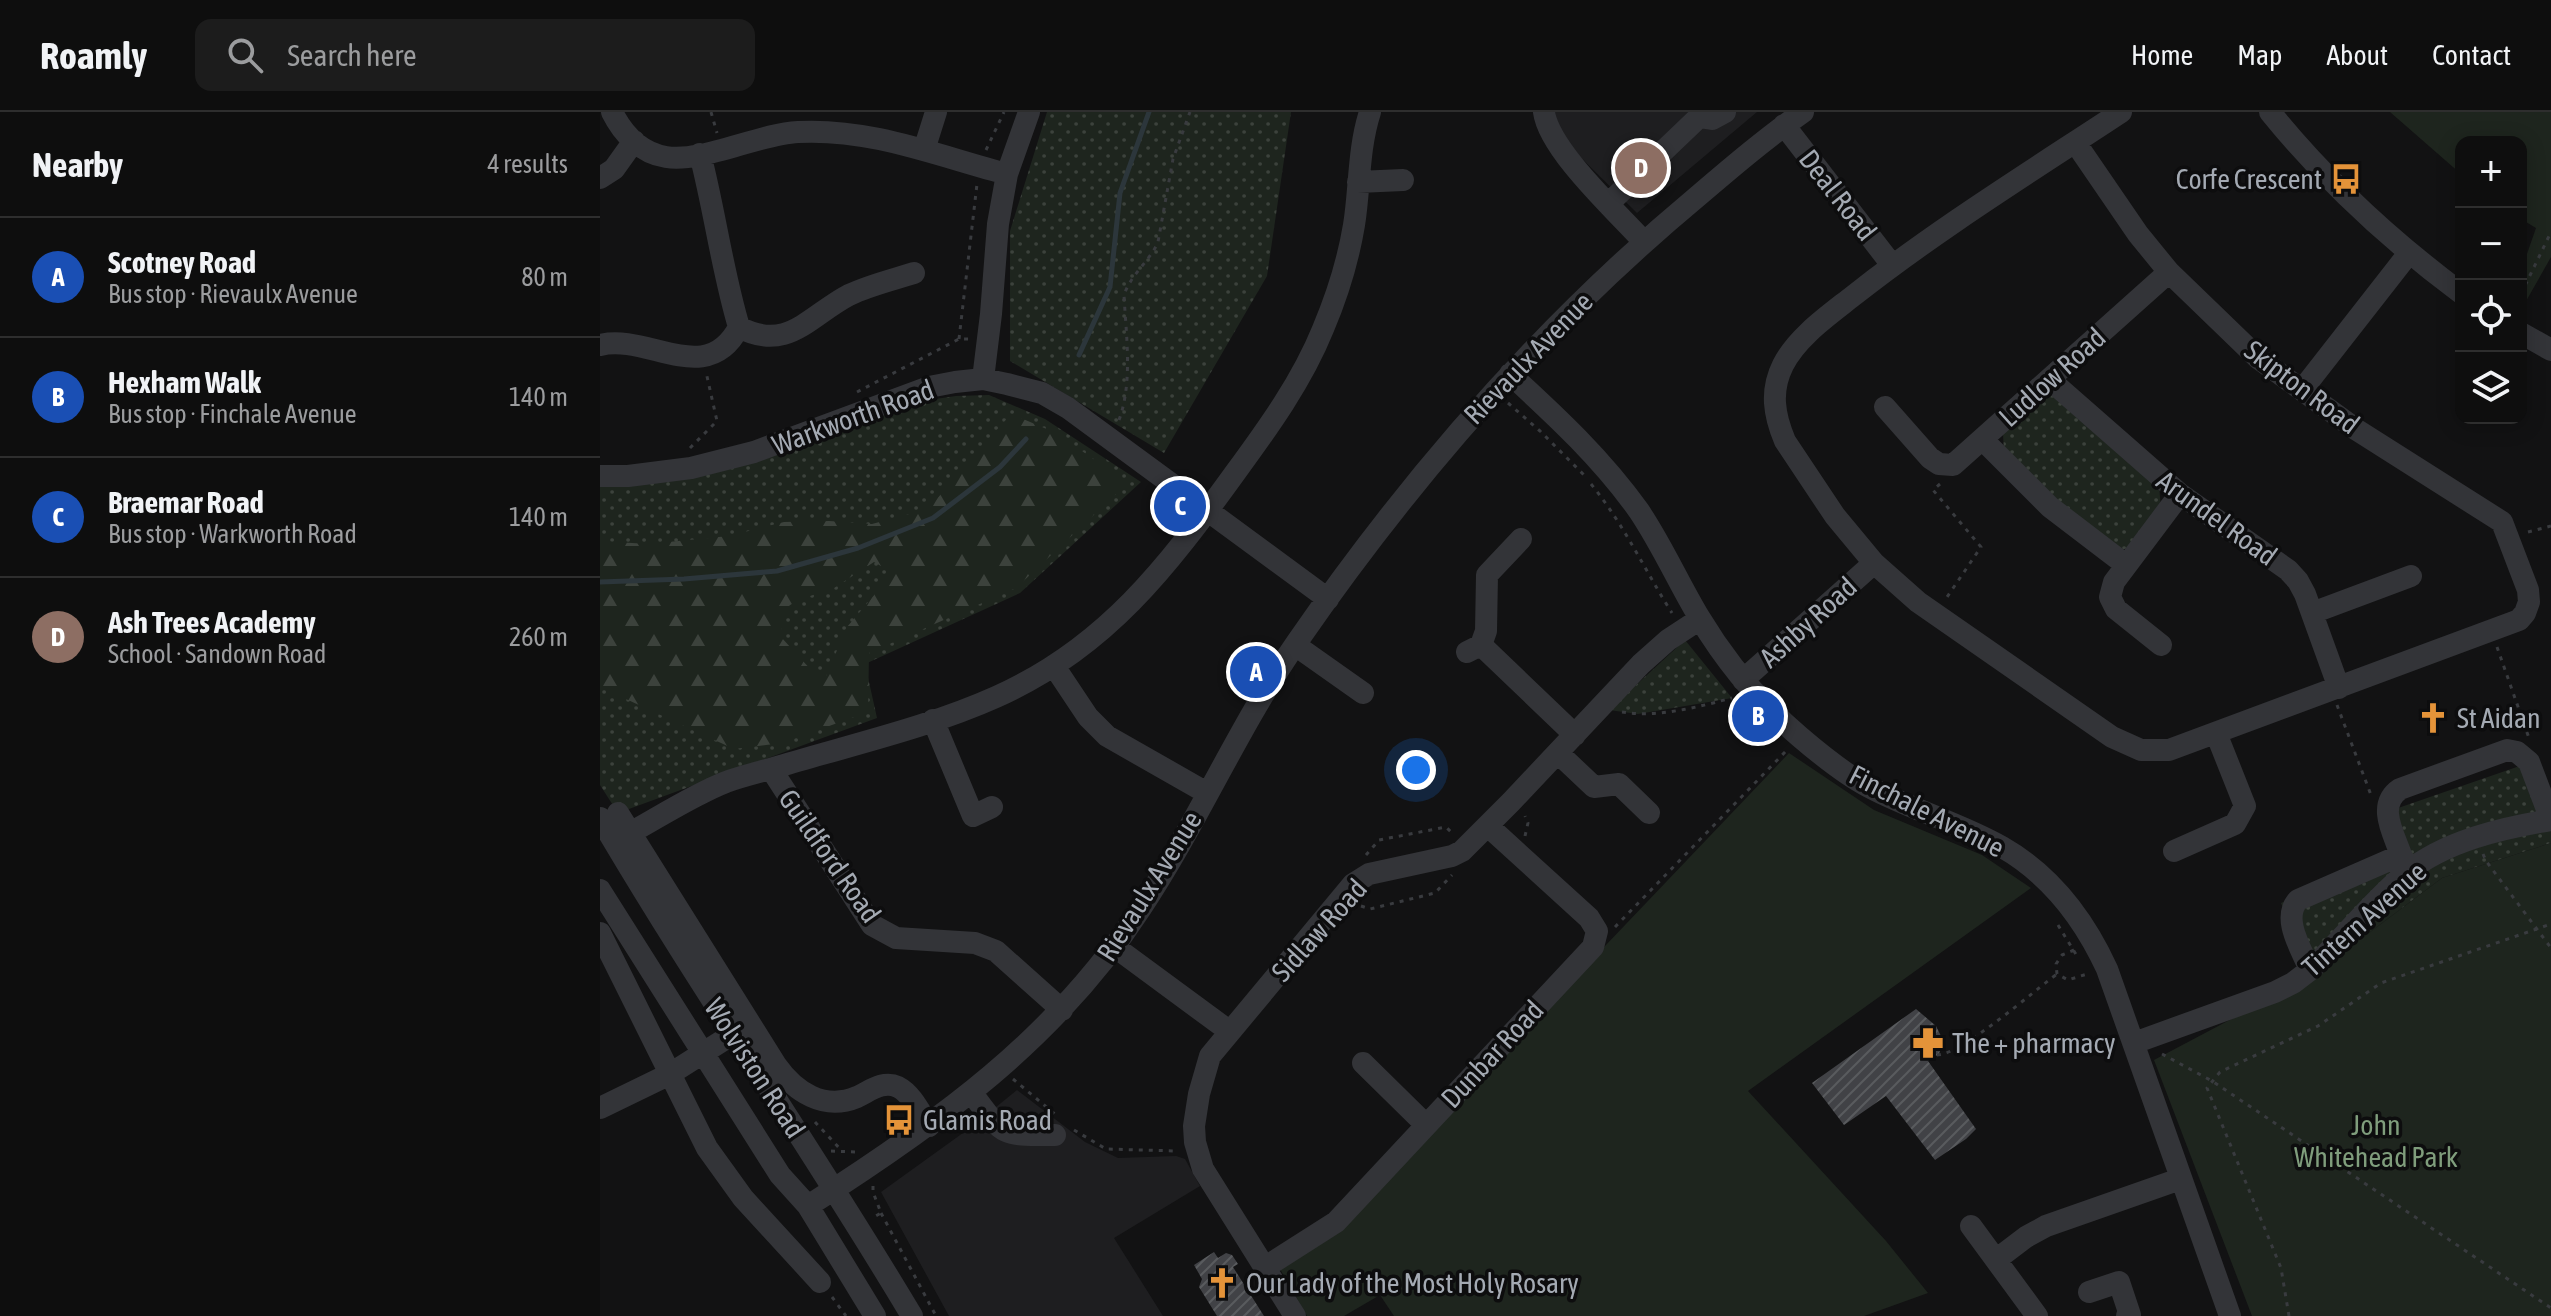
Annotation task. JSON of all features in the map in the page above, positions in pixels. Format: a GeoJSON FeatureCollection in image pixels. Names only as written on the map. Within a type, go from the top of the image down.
{"type":"FeatureCollection","features":[{"type":"Feature","properties":{"kind":"street"},"geometry":{"type":"LineString","coordinates":[[612,112],[634,141],[646,150],[663,156],[677,158],[700,154],[778,123],[800,132],[855,134],[897,142],[1007,174]]}},
{"type":"Feature","properties":{"kind":"street"},"geometry":{"type":"LineString","coordinates":[[924,150],[936,112]]}},
{"type":"Feature","properties":{"kind":"street"},"geometry":{"type":"LineString","coordinates":[[983,379],[998,224],[1007,174],[1029,112]]}},
{"type":"Feature","properties":{"kind":"street"},"geometry":{"type":"LineString","coordinates":[[929,1126],[906,1094],[894,1086],[878,1086],[854,1098],[834,1102],[803,1093],[790,1084],[616,821],[996,697],[1054,666],[1101,632],[1157,577],[1194,530],[1260,440],[1302,373],[1323,331],[1344,268],[1354,225],[1365,128],[1370,112]]}},
{"type":"Feature","properties":{"kind":"street"},"geometry":{"type":"LineString","coordinates":[[1544,112],[1549,130],[1563,154],[1644,242]]}},
{"type":"Feature","properties":{"kind":"street"},"geometry":{"type":"LineString","coordinates":[[1609,203],[1698,114],[1712,119],[1725,112]]}},
{"type":"Feature","properties":{"kind":"street","name":"Rievaulx Avenue"},"geometry":{"type":"LineString","coordinates":[[808,1206],[929,1126],[1001,1069],[1062,1010],[1115,947],[1173,856],[1236,740],[1295,645],[1451,439],[1510,374],[1644,242],[1803,112]]}},
{"type":"Feature","properties":{"kind":"street"},"geometry":{"type":"LineString","coordinates":[[2121,112],[1892,265],[1796,346],[1783,365],[1775,389],[1777,423],[1785,441],[1842,525],[1874,563],[1918,602],[2112,737],[2141,750],[2169,750],[2491,632]]}},
{"type":"Feature","properties":{"kind":"street"},"geometry":{"type":"LineString","coordinates":[[2270,112],[2337,189],[2409,253],[2455,288]]}},
{"type":"Feature","properties":{"kind":"street","name":"Deal Road"},"geometry":{"type":"LineString","coordinates":[[1784,125],[1892,265]]}},
{"type":"Feature","properties":{"kind":"street"},"geometry":{"type":"LineString","coordinates":[[600,178],[614,169],[634,141]]}},
{"type":"Feature","properties":{"kind":"street","name":"Skipton Road"},"geometry":{"type":"LineString","coordinates":[[2075,142],[2123,213],[2169,272],[2258,358],[2357,430],[2502,522],[2528,590],[2529,602],[2519,620],[2491,632]]}},
{"type":"Feature","properties":{"kind":"street"},"geometry":{"type":"LineString","coordinates":[[700,154],[713,205],[721,260],[739,327],[751,334],[777,337],[794,331],[846,297],[914,273]]}},
{"type":"Feature","properties":{"kind":"street"},"geometry":{"type":"LineString","coordinates":[[1358,182],[1406,180]]}},
{"type":"Feature","properties":{"kind":"street"},"geometry":{"type":"LineString","coordinates":[[2302,390],[2409,253]]}},
{"type":"Feature","properties":{"kind":"street","name":"Ludlow Road"},"geometry":{"type":"LineString","coordinates":[[1953,465],[2169,272]]}},
{"type":"Feature","properties":{"kind":"street"},"geometry":{"type":"LineString","coordinates":[[886,281],[892,304]]}},
{"type":"Feature","properties":{"kind":"street"},"geometry":{"type":"LineString","coordinates":[[600,345],[622,342],[681,357],[702,356],[715,353],[739,327]]}},
{"type":"Feature","properties":{"kind":"street"},"geometry":{"type":"LineString","coordinates":[[2527,336],[2551,350]]}},
{"type":"Feature","properties":{"kind":"street","name":"Finchale Avenue"},"geometry":{"type":"LineString","coordinates":[[1510,374],[1573,433],[1619,484],[1660,545],[1691,625],[1733,689],[1766,706],[1792,747],[1867,786],[2002,847],[2047,881],[2081,920],[2144,1040],[2180,1179],[2230,1316]]}},
{"type":"Feature","properties":{"kind":"street","name":"Warkworth Road"},"geometry":{"type":"LineString","coordinates":[[600,476],[628,476],[691,468],[754,452],[929,387],[983,379],[1042,393],[1112,439],[1328,599]]}},
{"type":"Feature","properties":{"kind":"street","name":"Arundel Road"},"geometry":{"type":"LineString","coordinates":[[2050,380],[2180,494],[2288,570],[2298,581],[2312,613],[2335,689]]}},
{"type":"Feature","properties":{"kind":"street"},"geometry":{"type":"LineString","coordinates":[[1885,407],[1930,458],[1939,464],[1953,465]]}},
{"type":"Feature","properties":{"kind":"street"},"geometry":{"type":"LineString","coordinates":[[1982,439],[2120,573]]}},
{"type":"Feature","properties":{"kind":"street"},"geometry":{"type":"LineString","coordinates":[[2161,645],[2116,609],[2110,597],[2120,573],[2180,494]]}},
{"type":"Feature","properties":{"kind":"street"},"geometry":{"type":"LineString","coordinates":[[1521,539],[1487,575],[1486,631],[1474,648],[1575,735]]}},
{"type":"Feature","properties":{"kind":"street","name":"Ashby Road"},"geometry":{"type":"LineString","coordinates":[[1733,689],[1874,563]]}},
{"type":"Feature","properties":{"kind":"street"},"geometry":{"type":"LineString","coordinates":[[2312,613],[2411,576]]}},
{"type":"Feature","properties":{"kind":"street","name":"Sidlaw Road"},"geometry":{"type":"LineString","coordinates":[[1295,1316],[1203,1169],[1197,1152],[1194,1126],[1205,1066],[1210,1056],[1353,886],[1369,874],[1452,856],[1464,849],[1641,664],[1691,625]]}},
{"type":"Feature","properties":{"kind":"street"},"geometry":{"type":"LineString","coordinates":[[1295,645],[1363,693]]}},
{"type":"Feature","properties":{"kind":"street"},"geometry":{"type":"LineString","coordinates":[[1054,666],[1088,717],[1107,736],[1207,793]]}},
{"type":"Feature","properties":{"kind":"street"},"geometry":{"type":"LineString","coordinates":[[933,720],[973,816],[992,807]]}},
{"type":"Feature","properties":{"kind":"street"},"geometry":{"type":"LineString","coordinates":[[2174,851],[2235,824],[2245,806],[2216,733]]}},
{"type":"Feature","properties":{"kind":"street","name":"Tintern Avenue"},"geometry":{"type":"LineString","coordinates":[[2144,1040],[2293,983],[2310,970],[2405,863],[2550,813],[2529,762],[2517,752],[2507,750],[2392,794],[2387,803],[2387,814],[2405,863]]}},
{"type":"Feature","properties":{"kind":"street"},"geometry":{"type":"LineString","coordinates":[[1558,753],[1594,787],[1619,784],[1649,813]]}},
{"type":"Feature","properties":{"kind":"street","name":"Guildford Road"},"geometry":{"type":"LineString","coordinates":[[771,769],[872,925],[896,938],[975,943],[996,951],[1062,1010]]}},
{"type":"Feature","properties":{"kind":"street","name":"Wolviston Road"},"geometry":{"type":"LineString","coordinates":[[616,821],[733,1034],[835,1188],[912,1316]]}},
{"type":"Feature","properties":{"kind":"street"},"geometry":{"type":"LineString","coordinates":[[1488,826],[1589,918],[1597,931]]}},
{"type":"Feature","properties":{"kind":"street"},"geometry":{"type":"LineString","coordinates":[[2310,970],[2289,918],[2291,908],[2298,900],[2405,863]]}},
{"type":"Feature","properties":{"kind":"street"},"geometry":{"type":"LineString","coordinates":[[600,890],[780,1175],[808,1206],[875,1316]]}},
{"type":"Feature","properties":{"kind":"street","name":"Dunbar Road"},"geometry":{"type":"LineString","coordinates":[[1264,1268],[1336,1222],[1593,947],[1597,931]]}},
{"type":"Feature","properties":{"kind":"street"},"geometry":{"type":"LineString","coordinates":[[600,933],[707,1148],[743,1198],[779,1222],[820,1282]]}},
{"type":"Feature","properties":{"kind":"street"},"geometry":{"type":"LineString","coordinates":[[1115,947],[1229,1031]]}},
{"type":"Feature","properties":{"kind":"street"},"geometry":{"type":"LineString","coordinates":[[600,1108],[670,1074],[733,1034]]}},
{"type":"Feature","properties":{"kind":"street"},"geometry":{"type":"LineString","coordinates":[[1363,1063],[1426,1125]]}},
{"type":"Feature","properties":{"kind":"street"},"geometry":{"type":"LineString","coordinates":[[971,1092],[1007,1134],[1060,1125]]}},
{"type":"Feature","properties":{"kind":"street"},"geometry":{"type":"LineString","coordinates":[[1997,1259],[2046,1226],[2180,1179]]}},
{"type":"Feature","properties":{"kind":"street"},"geometry":{"type":"LineString","coordinates":[[1971,1226],[1997,1259],[2029,1313]]}},
{"type":"Feature","properties":{"kind":"street"},"geometry":{"type":"LineString","coordinates":[[2089,1292],[2119,1282],[2129,1316]]}},
{"type":"Feature","properties":{"kind":"path"},"geometry":{"type":"LineString","coordinates":[[959,339],[979,166],[1004,112]]}},
{"type":"Feature","properties":{"kind":"path"},"geometry":{"type":"LineString","coordinates":[[1112,439],[1124,406],[1127,366],[1124,295],[1127,285],[1154,252],[1158,242],[1173,159],[1190,112]]}},
{"type":"Feature","properties":{"kind":"path"},"geometry":{"type":"LineString","coordinates":[[2527,282],[2551,232]]}},
{"type":"Feature","properties":{"kind":"path"},"geometry":{"type":"LineString","coordinates":[[854,394],[959,339],[988,340]]}},
{"type":"Feature","properties":{"kind":"path"},"geometry":{"type":"LineString","coordinates":[[700,448],[687,451],[717,421],[702,356]]}},
{"type":"Feature","properties":{"kind":"path"},"geometry":{"type":"LineString","coordinates":[[1507,402],[1559,450],[1607,503],[1641,557],[1659,593],[1691,625]]}},
{"type":"Feature","properties":{"kind":"path"},"geometry":{"type":"LineString","coordinates":[[1936,615],[1981,547],[1933,490],[1950,475],[1953,465]]}},
{"type":"Feature","properties":{"kind":"path"},"geometry":{"type":"LineString","coordinates":[[2509,537],[2551,526]]}},
{"type":"Feature","properties":{"kind":"path"},"geometry":{"type":"LineString","coordinates":[[2491,632],[2532,747]]}},
{"type":"Feature","properties":{"kind":"path"},"geometry":{"type":"LineString","coordinates":[[1609,710],[1637,715],[1706,705],[1733,689],[1738,705]]}},
{"type":"Feature","properties":{"kind":"path"},"geometry":{"type":"LineString","coordinates":[[2335,689],[2376,807],[2387,814]]}},
{"type":"Feature","properties":{"kind":"path"},"geometry":{"type":"LineString","coordinates":[[1597,931],[1611,931],[1792,747]]}},
{"type":"Feature","properties":{"kind":"path"},"geometry":{"type":"LineString","coordinates":[[1511,802],[1525,815],[1528,823],[1526,841],[1517,852]]}},
{"type":"Feature","properties":{"kind":"path"},"geometry":{"type":"LineString","coordinates":[[1446,827],[1464,849],[1462,864],[1435,893],[1370,909],[1362,907],[1353,886],[1360,862],[1379,840],[1446,827]]}},
{"type":"Feature","properties":{"kind":"path"},"geometry":{"type":"LineString","coordinates":[[2477,838],[2486,861],[2551,948]]}},
{"type":"Feature","properties":{"kind":"path"},"geometry":{"type":"LineString","coordinates":[[2052,916],[2080,960]]}},
{"type":"Feature","properties":{"kind":"path"},"geometry":{"type":"LineString","coordinates":[[2289,1316],[2281,1268],[2207,1088],[2220,1072],[2318,1026],[2381,983],[2551,924]]}},
{"type":"Feature","properties":{"kind":"path"},"geometry":{"type":"LineString","coordinates":[[2057,974],[2056,964],[2062,955],[2074,950]]}},
{"type":"Feature","properties":{"kind":"path"},"geometry":{"type":"LineString","coordinates":[[2057,974],[2068,980],[2087,974],[2086,970]]}},
{"type":"Feature","properties":{"kind":"path"},"geometry":{"type":"LineString","coordinates":[[1937,1055],[1952,1051],[1979,1034],[2057,974]]}},
{"type":"Feature","properties":{"kind":"path"},"geometry":{"type":"LineString","coordinates":[[2144,1040],[2160,1053],[2212,1081],[2551,1308]]}},
{"type":"Feature","properties":{"kind":"path"},"geometry":{"type":"LineString","coordinates":[[1001,1069],[1060,1125],[1106,1149],[1197,1152]]}},
{"type":"Feature","properties":{"kind":"path"},"geometry":{"type":"LineString","coordinates":[[815,1122],[843,1152]]}},
{"type":"Feature","properties":{"kind":"path"},"geometry":{"type":"LineString","coordinates":[[881,1213],[936,1316]]}},
{"type":"Feature","properties":{"kind":"path"},"geometry":{"type":"LineString","coordinates":[[820,1282],[846,1316]]}},
{"type":"Feature","properties":{"kind":"shaded area"},"geometry":{"type":"Polygon","coordinates":[[[1555,112],[1757,112],[1637,213],[1561,138],[1555,112]]]}},
{"type":"Feature","properties":{"kind":"shaded area"},"geometry":{"type":"Polygon","coordinates":[[[1017,1090],[1085,1142],[1118,1158],[1176,1156],[1185,1159],[1200,1186],[1114,1238],[1163,1316],[949,1316],[881,1192],[1017,1090]]]}},
{"type":"Feature","properties":{"kind":"green space"},"geometry":{"type":"Polygon","coordinates":[[[1047,112],[1291,112],[1267,276],[1164,453],[1010,361],[1010,231],[1047,112]]]}},
{"type":"Feature","properties":{"kind":"green space"},"geometry":{"type":"Polygon","coordinates":[[[2390,112],[2551,112],[2551,257],[2527,299],[2527,254],[2536,228],[2527,223],[2527,136],[2455,136],[2455,169],[2390,112]]]}},
{"type":"Feature","properties":{"kind":"green space"},"geometry":{"type":"Polygon","coordinates":[[[989,395],[1045,419],[1141,482],[1020,593],[865,664],[877,718],[618,813],[600,785],[600,483],[804,443],[922,401],[989,395]]]}},
{"type":"Feature","properties":{"kind":"green space"},"geometry":{"type":"Polygon","coordinates":[[[2056,395],[2159,485],[2161,510],[2132,548],[2116,550],[2004,453],[2003,433],[2042,396],[2056,395]]]}},
{"type":"Feature","properties":{"kind":"green space"},"geometry":{"type":"Polygon","coordinates":[[[1011,414],[1056,433],[1128,483],[1016,588],[869,653],[868,712],[782,743],[734,749],[600,687],[600,541],[648,544],[729,536],[784,522],[872,524],[928,509],[1011,414]],[[874,562],[834,588],[798,600],[784,609],[781,637],[823,683],[847,627],[893,573],[874,562]]]}},
{"type":"Feature","properties":{"kind":"green space"},"geometry":{"type":"Polygon","coordinates":[[[1685,640],[1732,698],[1638,714],[1609,710],[1685,640]]]}},
{"type":"Feature","properties":{"kind":"green space"},"geometry":{"type":"Polygon","coordinates":[[[1789,753],[1874,810],[1982,855],[2031,888],[1748,1091],[1886,1241],[1928,1293],[1864,1316],[1394,1316],[1380,1295],[1344,1316],[1307,1316],[1280,1269],[1339,1225],[1789,753]]]}},
{"type":"Feature","properties":{"kind":"green space"},"geometry":{"type":"Polygon","coordinates":[[[2537,760],[2551,795],[2551,843],[2442,878],[2309,978],[2310,970],[2281,903],[2390,856],[2378,815],[2537,760]]]}},
{"type":"Feature","properties":{"kind":"green space","name":"John Whitehead Park"},"geometry":{"type":"Polygon","coordinates":[[[2551,843],[2551,1316],[2252,1316],[2154,1060],[2309,978],[2442,878],[2551,843]]]}},
{"type":"Feature","properties":{"kind":"building"},"geometry":{"type":"Polygon","coordinates":[[[1916,1009],[1936,1026],[1943,1040],[1939,1054],[1928,1061],[1976,1129],[1935,1160],[1886,1096],[1844,1125],[1812,1083],[1916,1009]]]}},
{"type":"Feature","properties":{"kind":"building","name":"Our Lady of the Most Holy Rosary"},"geometry":{"type":"Polygon","coordinates":[[[1214,1252],[1218,1258],[1226,1253],[1232,1255],[1238,1264],[1233,1267],[1264,1316],[1217,1316],[1199,1287],[1202,1279],[1194,1265],[1214,1252]]]}},
{"type":"Feature","properties":{"kind":"waterway"},"geometry":{"type":"LineString","coordinates":[[1079,355],[1110,287],[1120,193],[1149,112]]}},
{"type":"Feature","properties":{"kind":"waterway"},"geometry":{"type":"LineString","coordinates":[[600,582],[777,571],[858,548],[933,518],[1000,467],[1026,439]]}},
{"type":"Feature","properties":{"kind":"place","name":"Ash Trees Academy"},"geometry":{"type":"Point","coordinates":[1641,168]}},
{"type":"Feature","properties":{"kind":"place","name":"Corfe Crescent"},"geometry":{"type":"Point","coordinates":[2346,179]}},
{"type":"Feature","properties":{"kind":"place","name":"Braemar Road"},"geometry":{"type":"Point","coordinates":[1180,506]}},
{"type":"Feature","properties":{"kind":"place","name":"Scotney Road"},"geometry":{"type":"Point","coordinates":[1256,672]}},
{"type":"Feature","properties":{"kind":"place","name":"Hexham Walk"},"geometry":{"type":"Point","coordinates":[1758,716]}},
{"type":"Feature","properties":{"kind":"place","name":"St Aidan"},"geometry":{"type":"Point","coordinates":[2433,718]}},
{"type":"Feature","properties":{"kind":"place","name":"The + pharmacy"},"geometry":{"type":"Point","coordinates":[1928,1043]}},
{"type":"Feature","properties":{"kind":"place","name":"Glamis Road"},"geometry":{"type":"Point","coordinates":[899,1120]}},
{"type":"Feature","properties":{"kind":"place","name":"Our Lady of the Most Holy Rosary"},"geometry":{"type":"Point","coordinates":[1222,1283]}}]}
